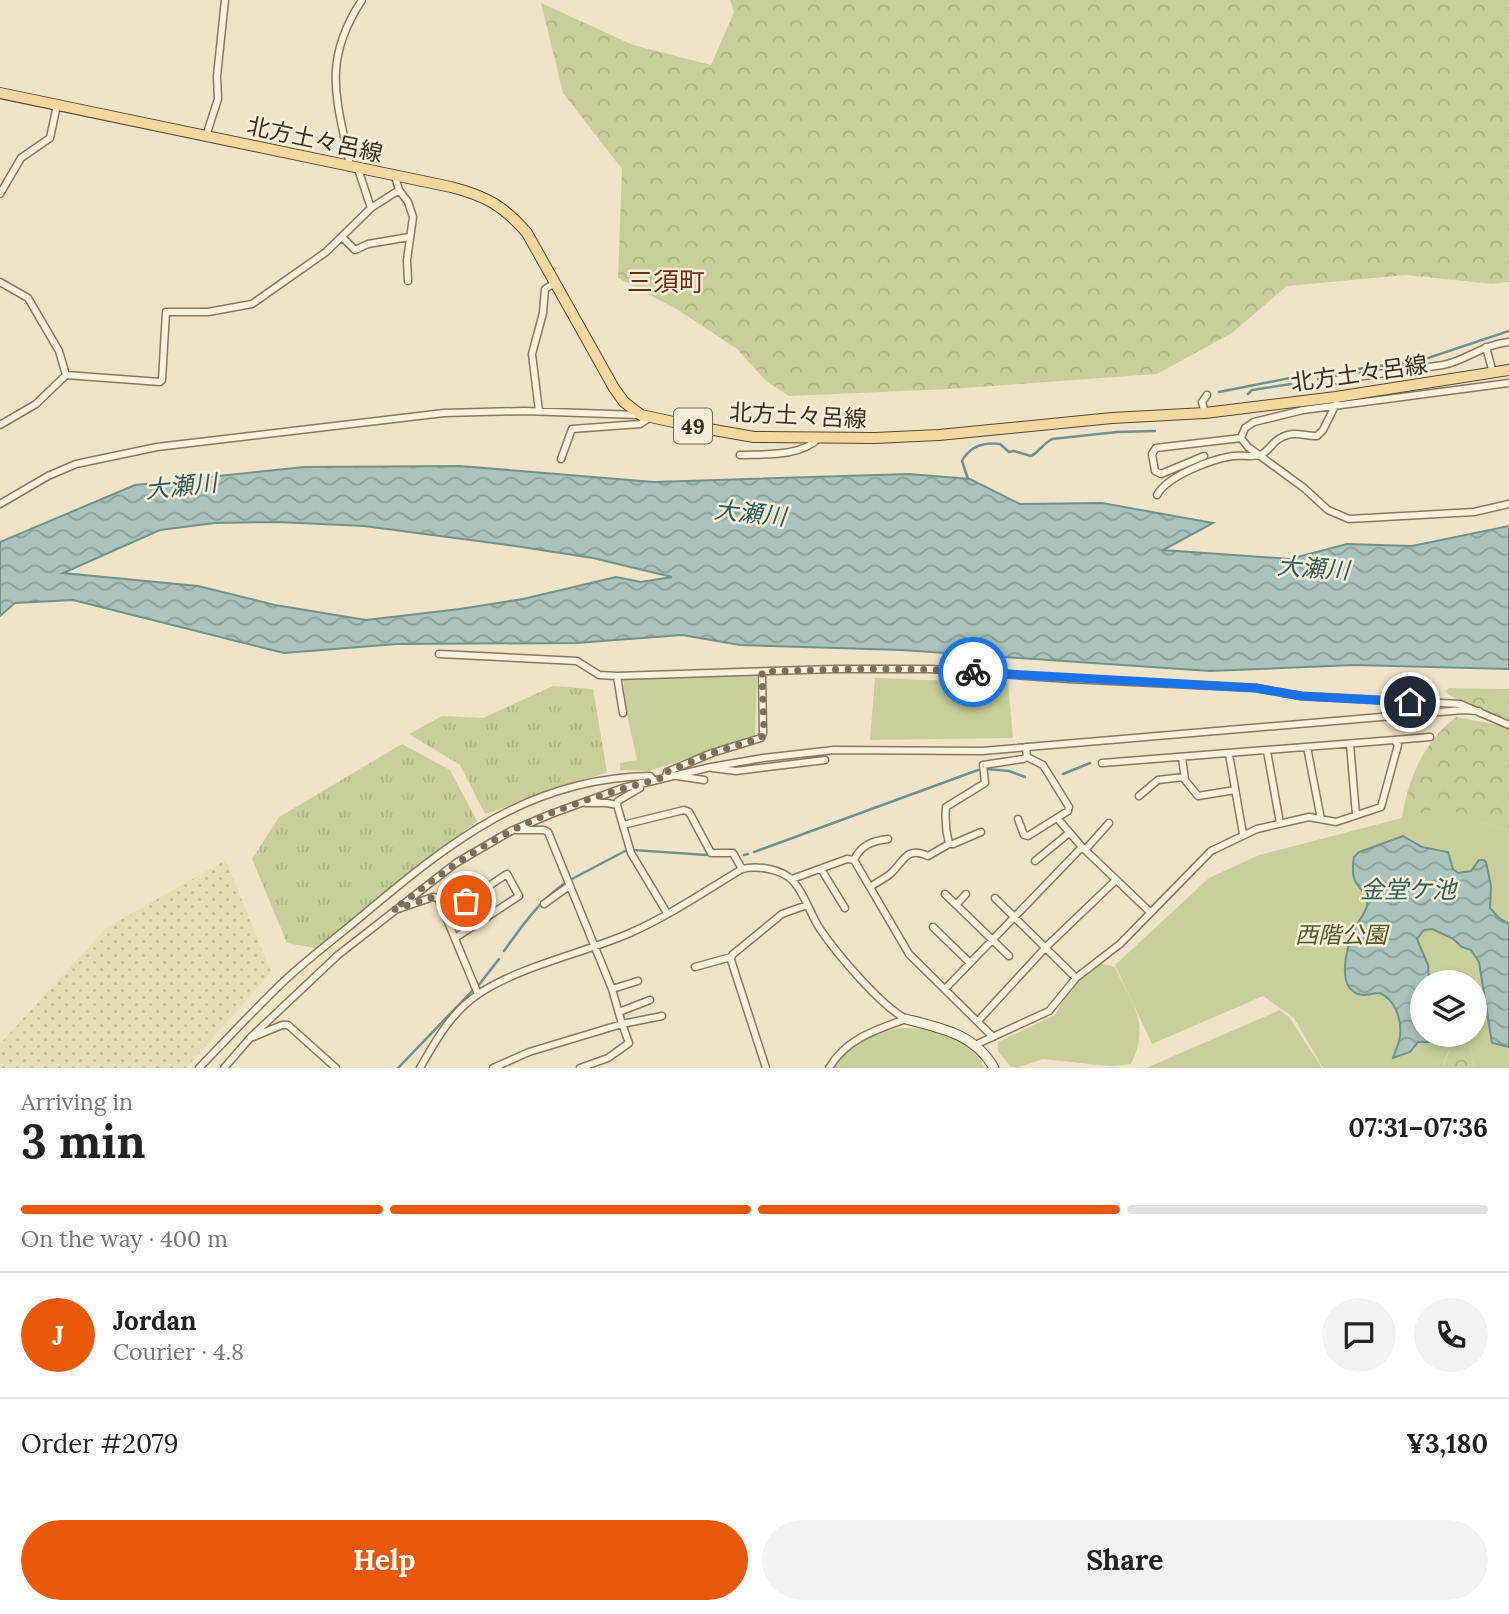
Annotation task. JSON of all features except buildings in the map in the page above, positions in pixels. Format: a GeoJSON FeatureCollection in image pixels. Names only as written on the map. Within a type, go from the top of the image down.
{"type":"FeatureCollection","features":[{"type":"Feature","properties":{"kind":"main road","name":"北方土々呂線"},"geometry":{"type":"LineString","coordinates":[[0,93],[355,166],[468,192],[495,202],[512,215],[527,233],[624,402],[646,416],[754,437],[939,435],[1112,418],[1205,413],[1338,401],[1509,370]]}},
{"type":"Feature","properties":{"kind":"street"},"geometry":{"type":"LineString","coordinates":[[206,136],[218,99],[225,0]]}},
{"type":"Feature","properties":{"kind":"street"},"geometry":{"type":"LineString","coordinates":[[362,0],[345,30],[338,54],[334,86],[355,166],[371,208]]}},
{"type":"Feature","properties":{"kind":"street"},"geometry":{"type":"LineString","coordinates":[[0,194],[21,158],[50,138],[57,105]]}},
{"type":"Feature","properties":{"kind":"street"},"geometry":{"type":"LineString","coordinates":[[395,176],[413,216],[406,267],[408,281]]}},
{"type":"Feature","properties":{"kind":"street"},"geometry":{"type":"LineString","coordinates":[[0,425],[36,404],[66,375],[160,382],[168,310],[208,312],[252,304],[299,272],[342,237],[371,208],[399,190]]}},
{"type":"Feature","properties":{"kind":"street"},"geometry":{"type":"LineString","coordinates":[[342,237],[355,250],[368,244],[409,237]]}},
{"type":"Feature","properties":{"kind":"street"},"geometry":{"type":"LineString","coordinates":[[0,282],[28,298],[59,351],[66,375]]}},
{"type":"Feature","properties":{"kind":"street"},"geometry":{"type":"LineString","coordinates":[[539,411],[532,349],[543,313],[545,289],[555,282]]}},
{"type":"Feature","properties":{"kind":"street"},"geometry":{"type":"LineString","coordinates":[[1335,380],[1454,363],[1486,347],[1509,342]]}},
{"type":"Feature","properties":{"kind":"street"},"geometry":{"type":"LineString","coordinates":[[1486,347],[1493,373]]}},
{"type":"Feature","properties":{"kind":"street"},"geometry":{"type":"LineString","coordinates":[[1241,438],[1245,428],[1254,422],[1338,401],[1509,383]]}},
{"type":"Feature","properties":{"kind":"street"},"geometry":{"type":"LineString","coordinates":[[1205,413],[1202,402],[1207,395]]}},
{"type":"Feature","properties":{"kind":"street"},"geometry":{"type":"LineString","coordinates":[[1157,495],[1161,486],[1197,467],[1229,457],[1260,455],[1269,450],[1277,440],[1294,432],[1318,436],[1324,430],[1338,401]]}},
{"type":"Feature","properties":{"kind":"street"},"geometry":{"type":"LineString","coordinates":[[0,504],[63,469],[130,452],[444,413],[539,411],[646,416]]}},
{"type":"Feature","properties":{"kind":"street"},"geometry":{"type":"LineString","coordinates":[[561,459],[572,429],[640,424],[646,416]]}},
{"type":"Feature","properties":{"kind":"street"},"geometry":{"type":"LineString","coordinates":[[740,455],[793,451],[812,446],[819,438]]}},
{"type":"Feature","properties":{"kind":"street"},"geometry":{"type":"LineString","coordinates":[[1241,438],[1248,447],[1328,510],[1349,519],[1474,512],[1509,504]]}},
{"type":"Feature","properties":{"kind":"street"},"geometry":{"type":"LineString","coordinates":[[1204,456],[1161,474],[1155,471],[1152,454],[1156,448],[1241,438]]}},
{"type":"Feature","properties":{"kind":"street"},"geometry":{"type":"LineString","coordinates":[[439,654],[577,661],[599,674],[617,676],[835,669],[931,669],[1256,688],[1301,696],[1460,704],[1509,725]]}},
{"type":"Feature","properties":{"kind":"street"},"geometry":{"type":"LineString","coordinates":[[669,776],[667,772],[712,753],[761,738],[764,733],[762,672]]}},
{"type":"Feature","properties":{"kind":"street"},"geometry":{"type":"LineString","coordinates":[[617,676],[623,713]]}},
{"type":"Feature","properties":{"kind":"street"},"geometry":{"type":"LineString","coordinates":[[224,1068],[304,985],[393,910],[456,863],[515,829],[577,804],[641,783],[710,767],[834,750],[982,751],[1479,710]]}},
{"type":"Feature","properties":{"kind":"street"},"geometry":{"type":"LineString","coordinates":[[1102,764],[1430,737]]}},
{"type":"Feature","properties":{"kind":"street"},"geometry":{"type":"LineString","coordinates":[[975,1045],[1049,1011],[1076,978],[1120,944],[1211,851],[1243,834],[1280,823],[1309,817],[1336,822],[1381,807],[1398,745],[1394,740]]}},
{"type":"Feature","properties":{"kind":"street"},"geometry":{"type":"LineString","coordinates":[[1350,744],[1356,815]]}},
{"type":"Feature","properties":{"kind":"street"},"geometry":{"type":"LineString","coordinates":[[1026,747],[1027,757]]}},
{"type":"Feature","properties":{"kind":"street"},"geometry":{"type":"LineString","coordinates":[[1307,747],[1321,819]]}},
{"type":"Feature","properties":{"kind":"street"},"geometry":{"type":"LineString","coordinates":[[1267,751],[1280,823]]}},
{"type":"Feature","properties":{"kind":"street"},"geometry":{"type":"LineString","coordinates":[[1229,754],[1243,834]]}},
{"type":"Feature","properties":{"kind":"street"},"geometry":{"type":"LineString","coordinates":[[949,844],[945,809],[985,783],[983,765],[1027,757],[1043,765],[1069,807],[1058,819],[1028,836],[1024,835],[1018,819]]}},
{"type":"Feature","properties":{"kind":"street"},"geometry":{"type":"LineString","coordinates":[[1182,757],[1185,780],[1198,796],[1235,790]]}},
{"type":"Feature","properties":{"kind":"street"},"geometry":{"type":"LineString","coordinates":[[710,767],[736,771],[825,760]]}},
{"type":"Feature","properties":{"kind":"street"},"geometry":{"type":"LineString","coordinates":[[199,1068],[283,982],[421,867],[484,822],[554,792],[614,777],[650,776],[653,780]]}},
{"type":"Feature","properties":{"kind":"street"},"geometry":{"type":"LineString","coordinates":[[669,776],[704,780]]}},
{"type":"Feature","properties":{"kind":"street"},"geometry":{"type":"LineString","coordinates":[[1139,796],[1158,780],[1184,776]]}},
{"type":"Feature","properties":{"kind":"street"},"geometry":{"type":"LineString","coordinates":[[617,805],[639,788],[641,783]]}},
{"type":"Feature","properties":{"kind":"street"},"geometry":{"type":"LineString","coordinates":[[577,804],[617,805]]}},
{"type":"Feature","properties":{"kind":"street"},"geometry":{"type":"LineString","coordinates":[[617,805],[631,852],[667,913]]}},
{"type":"Feature","properties":{"kind":"street"},"geometry":{"type":"LineString","coordinates":[[623,825],[684,810],[689,812],[711,853],[733,853],[742,869]]}},
{"type":"Feature","properties":{"kind":"street"},"geometry":{"type":"LineString","coordinates":[[1058,819],[1083,848],[1150,912]]}},
{"type":"Feature","properties":{"kind":"street"},"geometry":{"type":"LineString","coordinates":[[945,989],[1109,823]]}},
{"type":"Feature","properties":{"kind":"street"},"geometry":{"type":"LineString","coordinates":[[515,829],[548,832],[612,989],[629,1043],[608,1058],[580,1068]]}},
{"type":"Feature","properties":{"kind":"street"},"geometry":{"type":"LineString","coordinates":[[870,887],[894,872],[902,859],[918,852],[928,856],[949,844],[981,832]]}},
{"type":"Feature","properties":{"kind":"street"},"geometry":{"type":"LineString","coordinates":[[1035,861],[1069,833]]}},
{"type":"Feature","properties":{"kind":"street"},"geometry":{"type":"LineString","coordinates":[[854,860],[862,847],[875,840],[888,839]]}},
{"type":"Feature","properties":{"kind":"street"},"geometry":{"type":"LineString","coordinates":[[792,879],[847,859],[854,860]]}},
{"type":"Feature","properties":{"kind":"street"},"geometry":{"type":"LineString","coordinates":[[854,860],[904,947],[993,1037]]}},
{"type":"Feature","properties":{"kind":"street"},"geometry":{"type":"LineString","coordinates":[[420,1068],[440,1032],[478,994],[516,976],[629,933],[742,869],[758,866],[792,879],[820,929],[894,1013],[906,1020],[956,1032],[975,1045],[994,1068]]}},
{"type":"Feature","properties":{"kind":"street"},"geometry":{"type":"LineString","coordinates":[[821,869],[845,908]]}},
{"type":"Feature","properties":{"kind":"street"},"geometry":{"type":"LineString","coordinates":[[446,915],[507,874],[519,895],[455,938]]}},
{"type":"Feature","properties":{"kind":"street"},"geometry":{"type":"LineString","coordinates":[[978,1021],[1046,947],[1116,880]]}},
{"type":"Feature","properties":{"kind":"street"},"geometry":{"type":"LineString","coordinates":[[544,904],[569,886]]}},
{"type":"Feature","properties":{"kind":"street"},"geometry":{"type":"LineString","coordinates":[[945,894],[1009,956]]}},
{"type":"Feature","properties":{"kind":"street"},"geometry":{"type":"LineString","coordinates":[[956,905],[966,894]]}},
{"type":"Feature","properties":{"kind":"street"},"geometry":{"type":"LineString","coordinates":[[393,910],[433,897],[438,898],[478,994]]}},
{"type":"Feature","properties":{"kind":"street"},"geometry":{"type":"LineString","coordinates":[[995,898],[1076,978]]}},
{"type":"Feature","properties":{"kind":"street"},"geometry":{"type":"LineString","coordinates":[[695,967],[732,957],[782,914],[807,905]]}},
{"type":"Feature","properties":{"kind":"street"},"geometry":{"type":"LineString","coordinates":[[933,927],[970,963]]}},
{"type":"Feature","properties":{"kind":"street"},"geometry":{"type":"LineString","coordinates":[[732,957],[766,1068]]}},
{"type":"Feature","properties":{"kind":"street"},"geometry":{"type":"LineString","coordinates":[[612,989],[638,981]]}},
{"type":"Feature","properties":{"kind":"street"},"geometry":{"type":"LineString","coordinates":[[619,1012],[650,1000]]}},
{"type":"Feature","properties":{"kind":"street"},"geometry":{"type":"LineString","coordinates":[[494,1068],[528,1052],[622,1024],[662,1016]]}},
{"type":"Feature","properties":{"kind":"street"},"geometry":{"type":"LineString","coordinates":[[829,1068],[837,1055],[855,1039],[906,1020]]}},
{"type":"Feature","properties":{"kind":"street"},"geometry":{"type":"LineString","coordinates":[[251,1037],[257,1037],[282,1024],[288,1025],[336,1068]]}},
{"type":"Feature","properties":{"kind":"shaded area"},"geometry":{"type":"Polygon","coordinates":[[[226,860],[271,972],[186,1068],[0,1068],[0,1044],[106,928],[226,860]]]}},
{"type":"Feature","properties":{"kind":"green space"},"geometry":{"type":"Polygon","coordinates":[[[730,0],[1509,0],[1509,282],[1493,284],[1406,275],[1287,286],[1232,333],[1157,374],[951,389],[789,396],[766,381],[737,349],[678,310],[618,278],[622,169],[563,93],[541,3],[633,45],[711,65],[734,12],[730,0]]]}},
{"type":"Feature","properties":{"kind":"green space"},"geometry":{"type":"Polygon","coordinates":[[[757,676],[755,736],[649,771],[620,770],[620,763],[637,760],[626,710],[623,677],[757,676]]]}},
{"type":"Feature","properties":{"kind":"green space"},"geometry":{"type":"Polygon","coordinates":[[[875,678],[1008,683],[1013,738],[870,740],[875,678]]]}},
{"type":"Feature","properties":{"kind":"green space"},"geometry":{"type":"Polygon","coordinates":[[[553,686],[593,689],[607,772],[485,814],[460,765],[409,734],[442,716],[483,718],[553,686]]]}},
{"type":"Feature","properties":{"kind":"green space"},"geometry":{"type":"Polygon","coordinates":[[[1449,688],[1509,689],[1509,721],[1453,697],[1445,691],[1449,688]]]}},
{"type":"Feature","properties":{"kind":"green space"},"geometry":{"type":"Polygon","coordinates":[[[1456,717],[1509,727],[1509,830],[1481,822],[1402,818],[1408,789],[1419,762],[1435,737],[1456,717]]]}},
{"type":"Feature","properties":{"kind":"green space"},"geometry":{"type":"Polygon","coordinates":[[[402,744],[450,770],[477,821],[315,948],[287,943],[252,859],[279,817],[402,744]]]}},
{"type":"Feature","properties":{"kind":"green space","name":"西階公園"},"geometry":{"type":"Polygon","coordinates":[[[1444,807],[1509,830],[1509,1068],[1473,1068],[1471,1047],[1487,1047],[1487,970],[1410,970],[1410,1047],[1450,1047],[1443,1066],[1435,1068],[1323,1068],[1294,1018],[1263,996],[1152,1044],[1115,965],[1209,878],[1259,855],[1444,807]]]}},
{"type":"Feature","properties":{"kind":"green space"},"geometry":{"type":"Polygon","coordinates":[[[1099,963],[1115,967],[1137,1014],[1139,1036],[1131,1064],[1109,1066],[1043,1059],[1016,1068],[1010,1066],[998,1051],[998,1042],[1055,1015],[1088,970],[1099,963]]]}},
{"type":"Feature","properties":{"kind":"green space","name":"西階公園"},"geometry":{"type":"Polygon","coordinates":[[[1280,1010],[1289,1017],[1322,1068],[1146,1068],[1280,1010]]]}},
{"type":"Feature","properties":{"kind":"green space"},"geometry":{"type":"Polygon","coordinates":[[[900,1028],[938,1031],[960,1040],[985,1068],[832,1068],[846,1052],[862,1041],[900,1028]]]}},
{"type":"Feature","properties":{"kind":"green space"},"geometry":{"type":"Polygon","coordinates":[[[1450,1047],[1471,1047],[1473,1068],[1435,1068],[1444,1065],[1450,1047]]]}},
{"type":"Feature","properties":{"kind":"water","name":"大瀬川"},"geometry":{"type":"Polygon","coordinates":[[[460,466],[654,482],[909,474],[970,479],[1020,504],[1102,503],[1213,523],[1163,550],[1290,559],[1347,544],[1412,546],[1509,526],[1509,669],[1354,665],[1210,671],[902,650],[740,645],[682,635],[576,643],[397,644],[284,653],[73,600],[15,603],[0,616],[0,542],[135,485],[304,467],[460,466]],[[277,522],[215,523],[160,530],[63,573],[198,586],[275,605],[366,620],[523,599],[616,577],[641,582],[672,577],[593,558],[364,526],[277,522]]]}},
{"type":"Feature","properties":{"kind":"water","name":"金堂ケ池"},"geometry":{"type":"Polygon","coordinates":[[[1403,836],[1422,847],[1448,852],[1453,869],[1458,873],[1471,871],[1479,860],[1486,862],[1491,886],[1490,908],[1509,924],[1509,1047],[1492,1043],[1487,1012],[1487,970],[1480,970],[1479,962],[1471,950],[1432,929],[1424,930],[1417,939],[1428,970],[1410,970],[1410,1047],[1414,1047],[1410,1052],[1393,1058],[1400,1030],[1399,1017],[1393,1005],[1380,993],[1360,995],[1354,992],[1346,979],[1350,941],[1366,909],[1367,901],[1354,878],[1354,857],[1359,852],[1403,836]]]}},
{"type":"Feature","properties":{"kind":"waterway"},"geometry":{"type":"LineString","coordinates":[[1397,364],[1422,360],[1509,331]]}},
{"type":"Feature","properties":{"kind":"waterway"},"geometry":{"type":"LineString","coordinates":[[1317,375],[1386,365]]}},
{"type":"Feature","properties":{"kind":"waterway"},"geometry":{"type":"LineString","coordinates":[[1318,379],[1332,377]]}},
{"type":"Feature","properties":{"kind":"waterway"},"geometry":{"type":"LineString","coordinates":[[1219,392],[1290,378]]}},
{"type":"Feature","properties":{"kind":"waterway"},"geometry":{"type":"LineString","coordinates":[[1248,394],[1252,390],[1291,384]]}},
{"type":"Feature","properties":{"kind":"waterway"},"geometry":{"type":"LineString","coordinates":[[968,479],[962,461],[969,452],[983,445],[1000,444],[1009,452],[1031,456],[1052,439],[1155,431]]}},
{"type":"Feature","properties":{"kind":"waterway"},"geometry":{"type":"LineString","coordinates":[[1063,774],[1090,763]]}},
{"type":"Feature","properties":{"kind":"waterway"},"geometry":{"type":"LineString","coordinates":[[987,769],[1009,771],[1025,777]]}},
{"type":"Feature","properties":{"kind":"waterway"},"geometry":{"type":"LineString","coordinates":[[754,852],[978,770]]}},
{"type":"Feature","properties":{"kind":"waterway"},"geometry":{"type":"LineString","coordinates":[[570,880],[627,850]]}},
{"type":"Feature","properties":{"kind":"waterway"},"geometry":{"type":"LineString","coordinates":[[633,850],[707,855]]}},
{"type":"Feature","properties":{"kind":"waterway"},"geometry":{"type":"LineString","coordinates":[[744,855],[748,854]]}},
{"type":"Feature","properties":{"kind":"waterway"},"geometry":{"type":"LineString","coordinates":[[504,951],[539,906],[565,883]]}},
{"type":"Feature","properties":{"kind":"waterway"},"geometry":{"type":"LineString","coordinates":[[478,986],[499,959]]}},
{"type":"Feature","properties":{"kind":"waterway"},"geometry":{"type":"LineString","coordinates":[[398,1068],[473,990]]}},
{"type":"Feature","properties":{"kind":"way so far"},"geometry":{"type":"LineString","coordinates":[[466,901],[446,915],[442,903],[433,897],[393,910],[456,863],[511,831],[577,804],[666,777],[667,772],[712,753],[761,738],[764,733],[762,672],[835,669],[973,672]]}},
{"type":"Feature","properties":{"kind":"district","name":"三須町"},"geometry":{"type":"Point","coordinates":[666,281]}},
{"type":"Feature","properties":{"kind":"route"},"geometry":{"type":"LineString","coordinates":[[973,672],[1256,688],[1301,696],[1410,702]]}}]}
